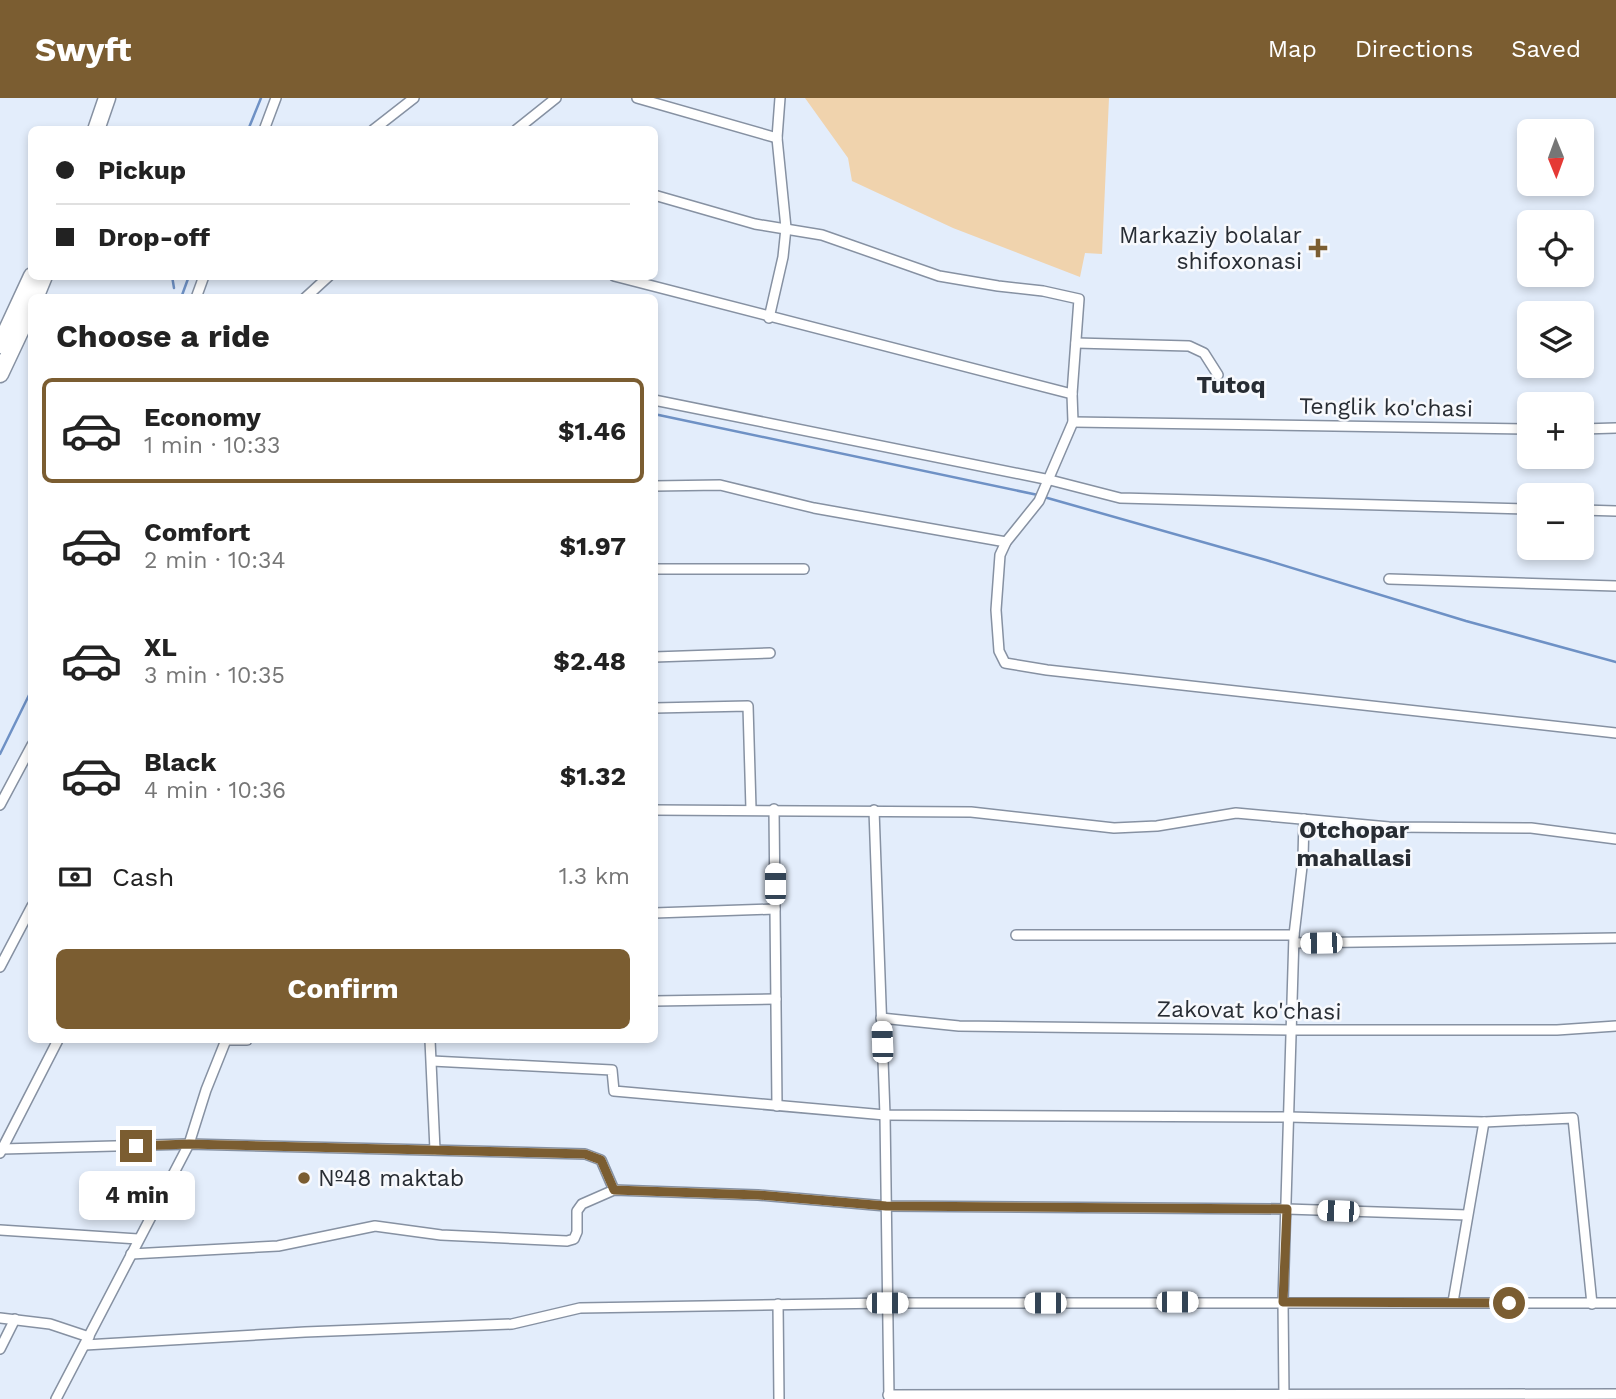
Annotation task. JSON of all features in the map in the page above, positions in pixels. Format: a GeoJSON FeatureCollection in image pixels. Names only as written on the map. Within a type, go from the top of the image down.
{"type":"FeatureCollection","features":[{"type":"Feature","properties":{"kind":"highway"},"geometry":{"type":"LineString","coordinates":[[97,126],[107,98]]}},
{"type":"Feature","properties":{"kind":"highway"},"geometry":{"type":"LineString","coordinates":[[107,126],[116,98]]}},
{"type":"Feature","properties":{"kind":"highway"},"geometry":{"type":"LineString","coordinates":[[0,345],[30,280]]}},
{"type":"Feature","properties":{"kind":"highway"},"geometry":{"type":"LineString","coordinates":[[0,374],[28,314]]}},
{"type":"Feature","properties":{"kind":"street"},"geometry":{"type":"LineString","coordinates":[[266,126],[276,98]]}},
{"type":"Feature","properties":{"kind":"street"},"geometry":{"type":"LineString","coordinates":[[378,126],[414,98]]}},
{"type":"Feature","properties":{"kind":"street"},"geometry":{"type":"LineString","coordinates":[[521,126],[556,98]]}},
{"type":"Feature","properties":{"kind":"street"},"geometry":{"type":"LineString","coordinates":[[637,98],[777,138]]}},
{"type":"Feature","properties":{"kind":"street"},"geometry":{"type":"LineString","coordinates":[[769,318],[783,257],[786,228],[777,138],[780,98]]}},
{"type":"Feature","properties":{"kind":"street"},"geometry":{"type":"LineString","coordinates":[[658,196],[755,224],[822,235],[939,276],[1079,299],[1072,394],[1073,422],[1039,501],[1006,542],[1000,555],[996,610],[999,651],[1006,663],[1047,670],[1616,733]]}},
{"type":"Feature","properties":{"kind":"street"},"geometry":{"type":"LineString","coordinates":[[309,294],[325,280]]}},
{"type":"Feature","properties":{"kind":"street"},"geometry":{"type":"LineString","coordinates":[[629,280],[1072,394]]}},
{"type":"Feature","properties":{"kind":"street"},"geometry":{"type":"LineString","coordinates":[[1076,343],[1189,346],[1204,353],[1218,375]]}},
{"type":"Feature","properties":{"kind":"street"},"geometry":{"type":"LineString","coordinates":[[658,401],[1120,498],[1517,509]]}},
{"type":"Feature","properties":{"kind":"street","name":"Tenglik ko'chasi"},"geometry":{"type":"LineString","coordinates":[[1073,422],[1517,429]]}},
{"type":"Feature","properties":{"kind":"street"},"geometry":{"type":"LineString","coordinates":[[1594,429],[1616,428]]}},
{"type":"Feature","properties":{"kind":"street"},"geometry":{"type":"LineString","coordinates":[[658,486],[720,485],[814,508],[1006,542]]}},
{"type":"Feature","properties":{"kind":"street"},"geometry":{"type":"LineString","coordinates":[[1594,510],[1616,511]]}},
{"type":"Feature","properties":{"kind":"street"},"geometry":{"type":"LineString","coordinates":[[658,569],[804,569]]}},
{"type":"Feature","properties":{"kind":"street"},"geometry":{"type":"LineString","coordinates":[[1389,579],[1616,586]]}},
{"type":"Feature","properties":{"kind":"street"},"geometry":{"type":"LineString","coordinates":[[658,657],[770,653]]}},
{"type":"Feature","properties":{"kind":"street"},"geometry":{"type":"LineString","coordinates":[[658,708],[748,706],[751,809]]}},
{"type":"Feature","properties":{"kind":"street"},"geometry":{"type":"LineString","coordinates":[[0,805],[28,752]]}},
{"type":"Feature","properties":{"kind":"street"},"geometry":{"type":"LineString","coordinates":[[774,809],[777,1106]]}},
{"type":"Feature","properties":{"kind":"street"},"geometry":{"type":"LineString","coordinates":[[658,810],[971,812],[1114,828],[1157,826],[1236,813],[1389,827],[1531,828],[1616,839]]}},
{"type":"Feature","properties":{"kind":"street"},"geometry":{"type":"LineString","coordinates":[[874,810],[885,1115],[888,1397],[1616,1394]]}},
{"type":"Feature","properties":{"kind":"street"},"geometry":{"type":"LineString","coordinates":[[1284,1396],[1283,1302],[1294,939],[1303,858],[1304,819]]}},
{"type":"Feature","properties":{"kind":"street"},"geometry":{"type":"LineString","coordinates":[[658,913],[775,909]]}},
{"type":"Feature","properties":{"kind":"street"},"geometry":{"type":"LineString","coordinates":[[0,967],[28,914]]}},
{"type":"Feature","properties":{"kind":"street"},"geometry":{"type":"LineString","coordinates":[[1016,935],[1294,939],[1616,938]]}},
{"type":"Feature","properties":{"kind":"street"},"geometry":{"type":"LineString","coordinates":[[658,1000],[776,999]]}},
{"type":"Feature","properties":{"kind":"street","name":"Zakovat ko'chasi"},"geometry":{"type":"LineString","coordinates":[[881,1018],[959,1026],[1292,1030],[1556,1030],[1616,1026]]}},
{"type":"Feature","properties":{"kind":"street"},"geometry":{"type":"LineString","coordinates":[[56,1043],[1,1151],[189,1144],[585,1154],[601,1160],[614,1190]]}},
{"type":"Feature","properties":{"kind":"street"},"geometry":{"type":"LineString","coordinates":[[56,1399],[189,1144],[225,1043]]}},
{"type":"Feature","properties":{"kind":"street"},"geometry":{"type":"LineString","coordinates":[[430,1043],[435,1150]]}},
{"type":"Feature","properties":{"kind":"street"},"geometry":{"type":"LineString","coordinates":[[432,1061],[612,1070],[614,1091],[885,1115],[1289,1117],[1484,1122],[1573,1118],[1592,1304]]}},
{"type":"Feature","properties":{"kind":"street"},"geometry":{"type":"LineString","coordinates":[[1453,1302],[1484,1122]]}},
{"type":"Feature","properties":{"kind":"street"},"geometry":{"type":"LineString","coordinates":[[131,1254],[278,1246],[375,1226],[441,1235],[567,1241],[574,1239],[577,1232],[577,1212],[582,1204],[614,1190],[758,1195],[886,1206],[1287,1209],[1467,1215]]}},
{"type":"Feature","properties":{"kind":"street"},"geometry":{"type":"LineString","coordinates":[[0,1230],[138,1239]]}},
{"type":"Feature","properties":{"kind":"street"},"geometry":{"type":"LineString","coordinates":[[0,1318],[50,1324],[87,1341],[512,1324],[580,1308],[887,1303],[1616,1303]]}},
{"type":"Feature","properties":{"kind":"street"},"geometry":{"type":"LineString","coordinates":[[778,1304],[779,1399]]}},
{"type":"Feature","properties":{"kind":"street"},"geometry":{"type":"LineString","coordinates":[[0,1349],[16,1319]]}},
{"type":"Feature","properties":{"kind":"shaded area"},"geometry":{"type":"Polygon","coordinates":[[[805,98],[1109,98],[1102,254],[1085,253],[1080,277],[953,228],[852,181],[848,158],[805,98]]]}},
{"type":"Feature","properties":{"kind":"waterway"},"geometry":{"type":"LineString","coordinates":[[250,126],[261,98]]}},
{"type":"Feature","properties":{"kind":"waterway"},"geometry":{"type":"LineString","coordinates":[[173,280],[174,288]]}},
{"type":"Feature","properties":{"kind":"waterway"},"geometry":{"type":"LineString","coordinates":[[182,294],[188,280]]}},
{"type":"Feature","properties":{"kind":"waterway"},"geometry":{"type":"LineString","coordinates":[[658,415],[1038,495]]}},
{"type":"Feature","properties":{"kind":"waterway"},"geometry":{"type":"LineString","coordinates":[[1044,497],[1266,560],[1466,621],[1616,662]]}},
{"type":"Feature","properties":{"kind":"waterway"},"geometry":{"type":"LineString","coordinates":[[0,754],[28,697]]}},
{"type":"Feature","properties":{"kind":"place","name":"Markaziy bolalar shifoxonasi"},"geometry":{"type":"Point","coordinates":[1318,248]}},
{"type":"Feature","properties":{"kind":"place","name":"№48 maktab"},"geometry":{"type":"Point","coordinates":[304,1178]}},
{"type":"Feature","properties":{"kind":"district","name":"Tutoq"},"geometry":{"type":"Point","coordinates":[1231,385]}},
{"type":"Feature","properties":{"kind":"district","name":"Otchopar mahallasi"},"geometry":{"type":"Point","coordinates":[1354,844]}},
{"type":"Feature","properties":{"kind":"route"},"geometry":{"type":"LineString","coordinates":[[136,1146],[189,1144],[585,1154],[601,1160],[614,1190],[758,1195],[886,1206],[1287,1209],[1283,1302],[1509,1303]]}}]}
